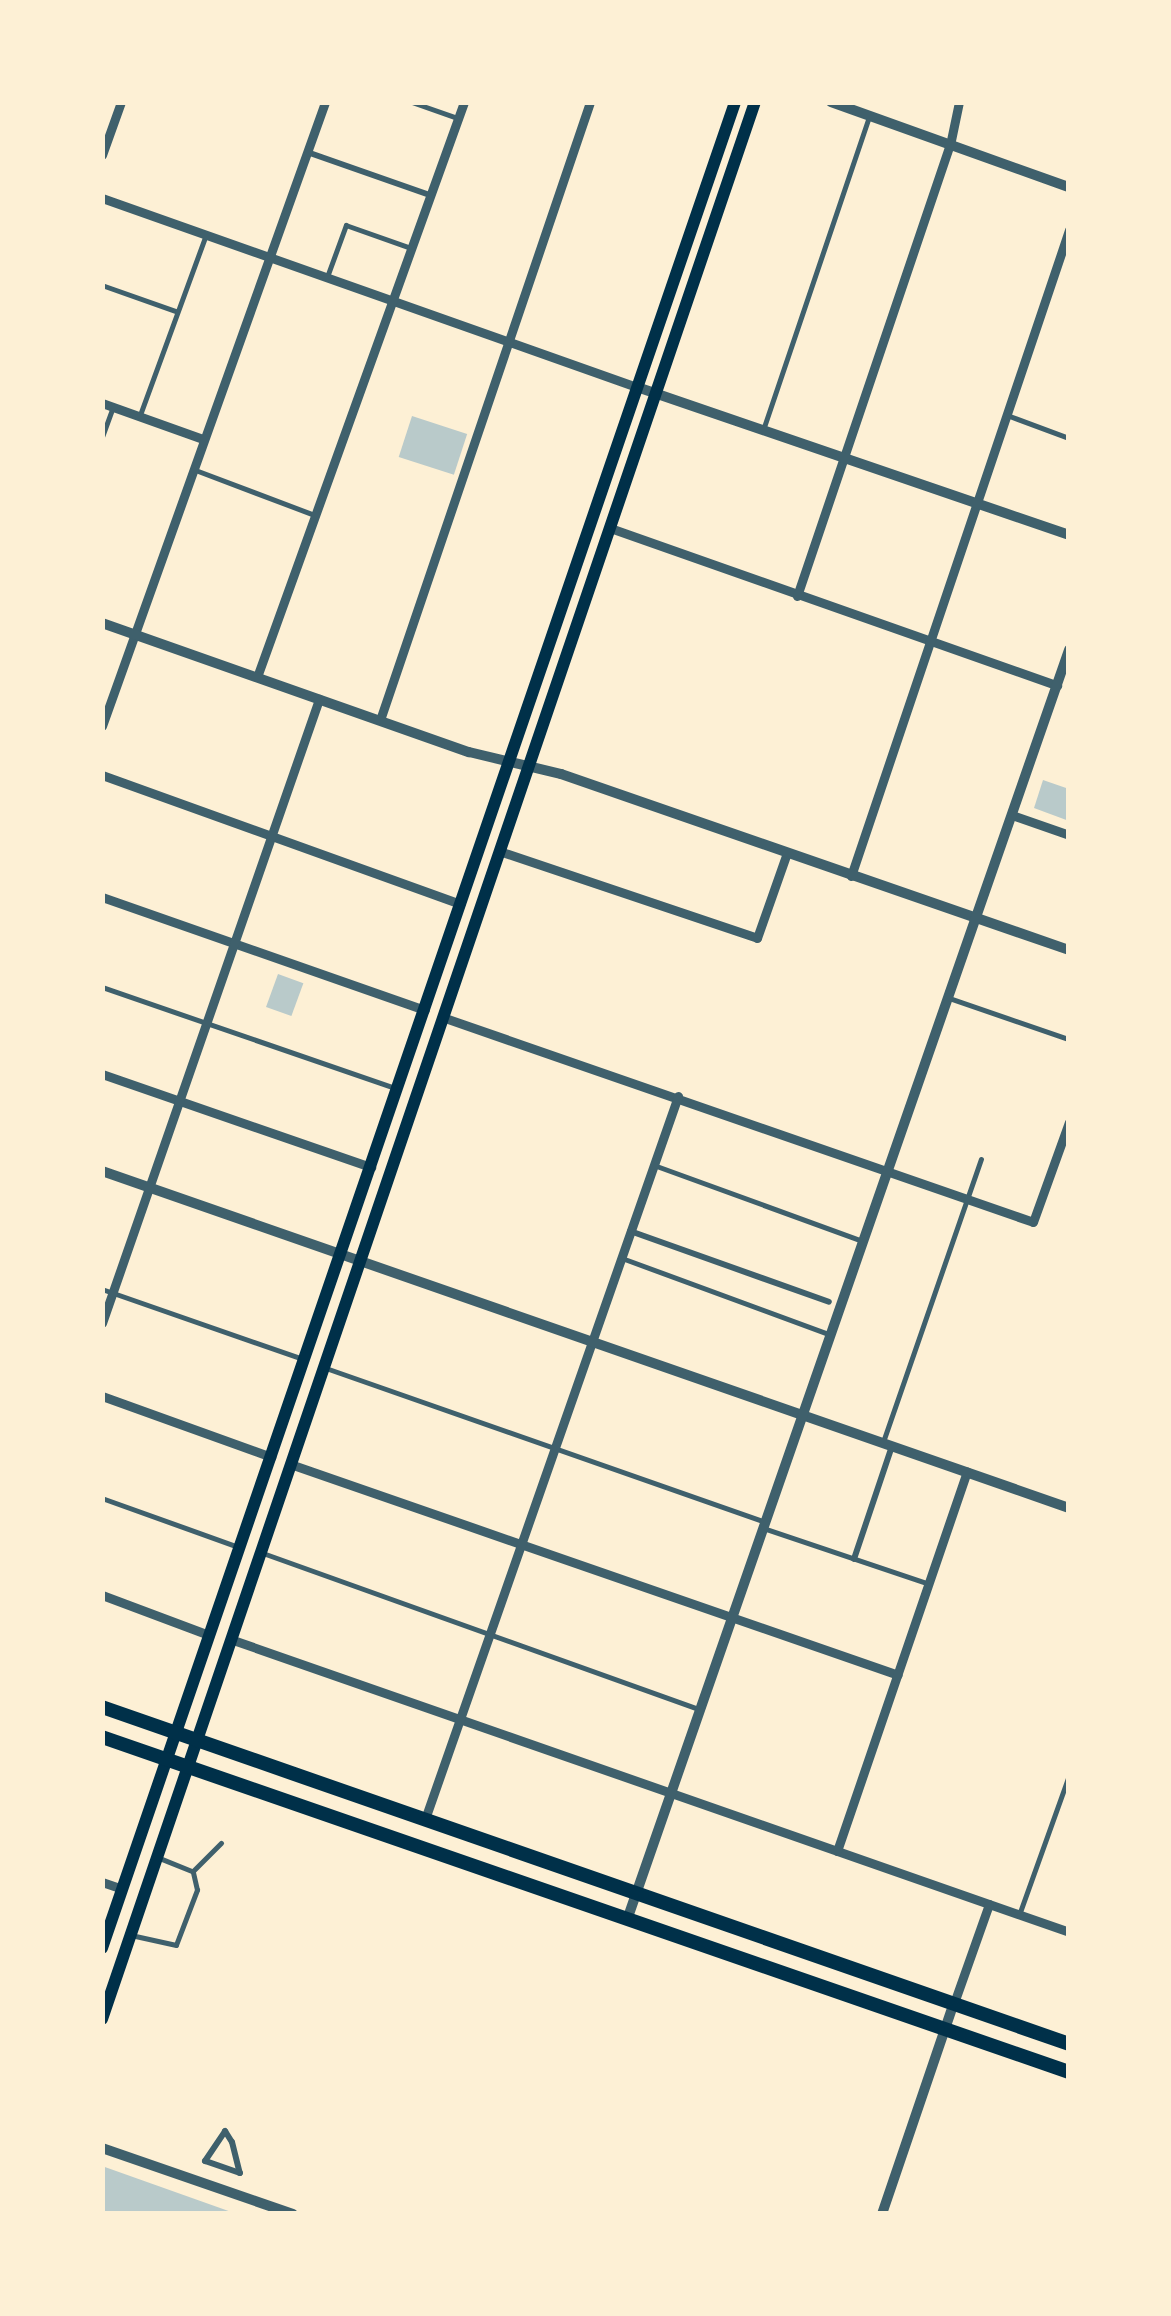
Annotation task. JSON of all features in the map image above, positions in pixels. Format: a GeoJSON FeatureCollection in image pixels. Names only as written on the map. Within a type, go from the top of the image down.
{"type":"FeatureCollection","features":[{"type":"Feature","properties":{"kind":"main road"},"geometry":{"type":"LineString","coordinates":[[102,1948],[735,102]]}},
{"type":"Feature","properties":{"kind":"main road"},"geometry":{"type":"LineString","coordinates":[[102,2019],[755,102]]}},
{"type":"Feature","properties":{"kind":"main road"},"geometry":{"type":"LineString","coordinates":[[102,1708],[1069,2044]]}},
{"type":"Feature","properties":{"kind":"main road"},"geometry":{"type":"LineString","coordinates":[[102,1737],[1069,2072]]}},
{"type":"Feature","properties":{"kind":"street"},"geometry":{"type":"LineString","coordinates":[[102,154],[121,102]]}},
{"type":"Feature","properties":{"kind":"street"},"geometry":{"type":"LineString","coordinates":[[102,726],[325,102]]}},
{"type":"Feature","properties":{"kind":"street"},"geometry":{"type":"LineString","coordinates":[[257,677],[464,102]]}},
{"type":"Feature","properties":{"kind":"street"},"geometry":{"type":"LineString","coordinates":[[380,720],[590,102]]}},
{"type":"Feature","properties":{"kind":"street"},"geometry":{"type":"LineString","coordinates":[[831,102],[1069,187]]}},
{"type":"Feature","properties":{"kind":"street"},"geometry":{"type":"LineString","coordinates":[[797,596],[950,145],[958,102]]}},
{"type":"Feature","properties":{"kind":"street"},"geometry":{"type":"LineString","coordinates":[[307,152],[430,195]]}},
{"type":"Feature","properties":{"kind":"street"},"geometry":{"type":"LineString","coordinates":[[102,199],[1069,535]]}},
{"type":"Feature","properties":{"kind":"street"},"geometry":{"type":"LineString","coordinates":[[851,876],[1069,230]]}},
{"type":"Feature","properties":{"kind":"street"},"geometry":{"type":"LineString","coordinates":[[108,405],[203,440]]}},
{"type":"Feature","properties":{"kind":"street"},"geometry":{"type":"LineString","coordinates":[[613,529],[1057,685]]}},
{"type":"Feature","properties":{"kind":"street"},"geometry":{"type":"LineString","coordinates":[[102,623],[1069,950]]}},
{"type":"Feature","properties":{"kind":"street"},"geometry":{"type":"LineString","coordinates":[[628,1917],[1069,650]]}},
{"type":"Feature","properties":{"kind":"street"},"geometry":{"type":"LineString","coordinates":[[102,1323],[107,1291],[320,699]]}},
{"type":"Feature","properties":{"kind":"street"},"geometry":{"type":"LineString","coordinates":[[102,775],[461,904]]}},
{"type":"Feature","properties":{"kind":"street"},"geometry":{"type":"LineString","coordinates":[[1012,815],[1069,835]]}},
{"type":"Feature","properties":{"kind":"street"},"geometry":{"type":"LineString","coordinates":[[502,852],[758,938],[787,853]]}},
{"type":"Feature","properties":{"kind":"street"},"geometry":{"type":"LineString","coordinates":[[102,897],[425,1010]]}},
{"type":"Feature","properties":{"kind":"street"},"geometry":{"type":"LineString","coordinates":[[445,1018],[1033,1222],[1069,1122]]}},
{"type":"Feature","properties":{"kind":"street"},"geometry":{"type":"LineString","coordinates":[[102,1074],[371,1167]]}},
{"type":"Feature","properties":{"kind":"street"},"geometry":{"type":"LineString","coordinates":[[425,1819],[678,1096]]}},
{"type":"Feature","properties":{"kind":"street"},"geometry":{"type":"LineString","coordinates":[[102,1171],[1069,1508]]}},
{"type":"Feature","properties":{"kind":"street"},"geometry":{"type":"LineString","coordinates":[[630,1231],[829,1302]]}},
{"type":"Feature","properties":{"kind":"street"},"geometry":{"type":"LineString","coordinates":[[102,1396],[271,1457]]}},
{"type":"Feature","properties":{"kind":"street"},"geometry":{"type":"LineString","coordinates":[[854,1559],[887,1444]]}},
{"type":"Feature","properties":{"kind":"street"},"geometry":{"type":"LineString","coordinates":[[293,1465],[898,1675]]}},
{"type":"Feature","properties":{"kind":"street"},"geometry":{"type":"LineString","coordinates":[[837,1851],[967,1472]]}},
{"type":"Feature","properties":{"kind":"street"},"geometry":{"type":"LineString","coordinates":[[102,1595],[208,1634]]}},
{"type":"Feature","properties":{"kind":"street"},"geometry":{"type":"LineString","coordinates":[[233,1640],[1069,1932]]}},
{"type":"Feature","properties":{"kind":"street"},"geometry":{"type":"LineString","coordinates":[[102,1882],[122,1888]]}},
{"type":"Feature","properties":{"kind":"street"},"geometry":{"type":"LineString","coordinates":[[882,2214],[989,1904]]}},
{"type":"Feature","properties":{"kind":"street"},"geometry":{"type":"LineString","coordinates":[[225,2132],[232,2142],[240,2173],[205,2161],[214,2140],[225,2132]]}},
{"type":"Feature","properties":{"kind":"street"},"geometry":{"type":"LineString","coordinates":[[102,2148],[293,2214]]}},
{"type":"Feature","properties":{"kind":"lane"},"geometry":{"type":"LineString","coordinates":[[412,102],[458,118]]}},
{"type":"Feature","properties":{"kind":"lane"},"geometry":{"type":"LineString","coordinates":[[763,430],[870,116]]}},
{"type":"Feature","properties":{"kind":"lane"},"geometry":{"type":"LineString","coordinates":[[327,277],[346,225],[411,248]]}},
{"type":"Feature","properties":{"kind":"lane"},"geometry":{"type":"LineString","coordinates":[[139,416],[206,235]]}},
{"type":"Feature","properties":{"kind":"lane"},"geometry":{"type":"LineString","coordinates":[[102,285],[178,312]]}},
{"type":"Feature","properties":{"kind":"lane"},"geometry":{"type":"LineString","coordinates":[[102,437],[108,405]]}},
{"type":"Feature","properties":{"kind":"lane"},"geometry":{"type":"LineString","coordinates":[[1006,415],[1069,438]]}},
{"type":"Feature","properties":{"kind":"lane"},"geometry":{"type":"LineString","coordinates":[[193,469],[315,515]]}},
{"type":"Feature","properties":{"kind":"lane"},"geometry":{"type":"LineString","coordinates":[[102,987],[398,1089]]}},
{"type":"Feature","properties":{"kind":"lane"},"geometry":{"type":"LineString","coordinates":[[947,998],[1069,1039]]}},
{"type":"Feature","properties":{"kind":"lane"},"geometry":{"type":"LineString","coordinates":[[887,1444],[981,1159]]}},
{"type":"Feature","properties":{"kind":"lane"},"geometry":{"type":"LineString","coordinates":[[654,1164],[863,1241]]}},
{"type":"Feature","properties":{"kind":"lane"},"geometry":{"type":"LineString","coordinates":[[621,1257],[831,1335]]}},
{"type":"Feature","properties":{"kind":"lane"},"geometry":{"type":"LineString","coordinates":[[107,1291],[305,1360]]}},
{"type":"Feature","properties":{"kind":"lane"},"geometry":{"type":"LineString","coordinates":[[326,1368],[929,1584]]}},
{"type":"Feature","properties":{"kind":"lane"},"geometry":{"type":"LineString","coordinates":[[102,1498],[239,1547]]}},
{"type":"Feature","properties":{"kind":"lane"},"geometry":{"type":"LineString","coordinates":[[263,1553],[701,1710]]}},
{"type":"Feature","properties":{"kind":"lane"},"geometry":{"type":"LineString","coordinates":[[1019,1915],[1069,1775]]}},
{"type":"Feature","properties":{"kind":"lane"},"geometry":{"type":"LineString","coordinates":[[158,1858],[195,1870],[221,1843]]}},
{"type":"Feature","properties":{"kind":"lane"},"geometry":{"type":"LineString","coordinates":[[131,1935],[176,1945],[197,1890],[189,1870]]}},
{"type":"Feature","properties":{"kind":"shaded area"},"geometry":{"type":"Polygon","coordinates":[[[412,416],[467,434],[454,475],[399,457],[412,416]]]}},
{"type":"Feature","properties":{"kind":"shaded area"},"geometry":{"type":"Polygon","coordinates":[[[1043,780],[1069,789],[1069,821],[1034,808],[1043,780]]]}},
{"type":"Feature","properties":{"kind":"shaded area"},"geometry":{"type":"Polygon","coordinates":[[[278,974],[303,983],[291,1016],[266,1007],[278,974]]]}},
{"type":"Feature","properties":{"kind":"shaded area"},"geometry":{"type":"Polygon","coordinates":[[[102,2166],[237,2214],[102,2214],[102,2166]]]}}]}
